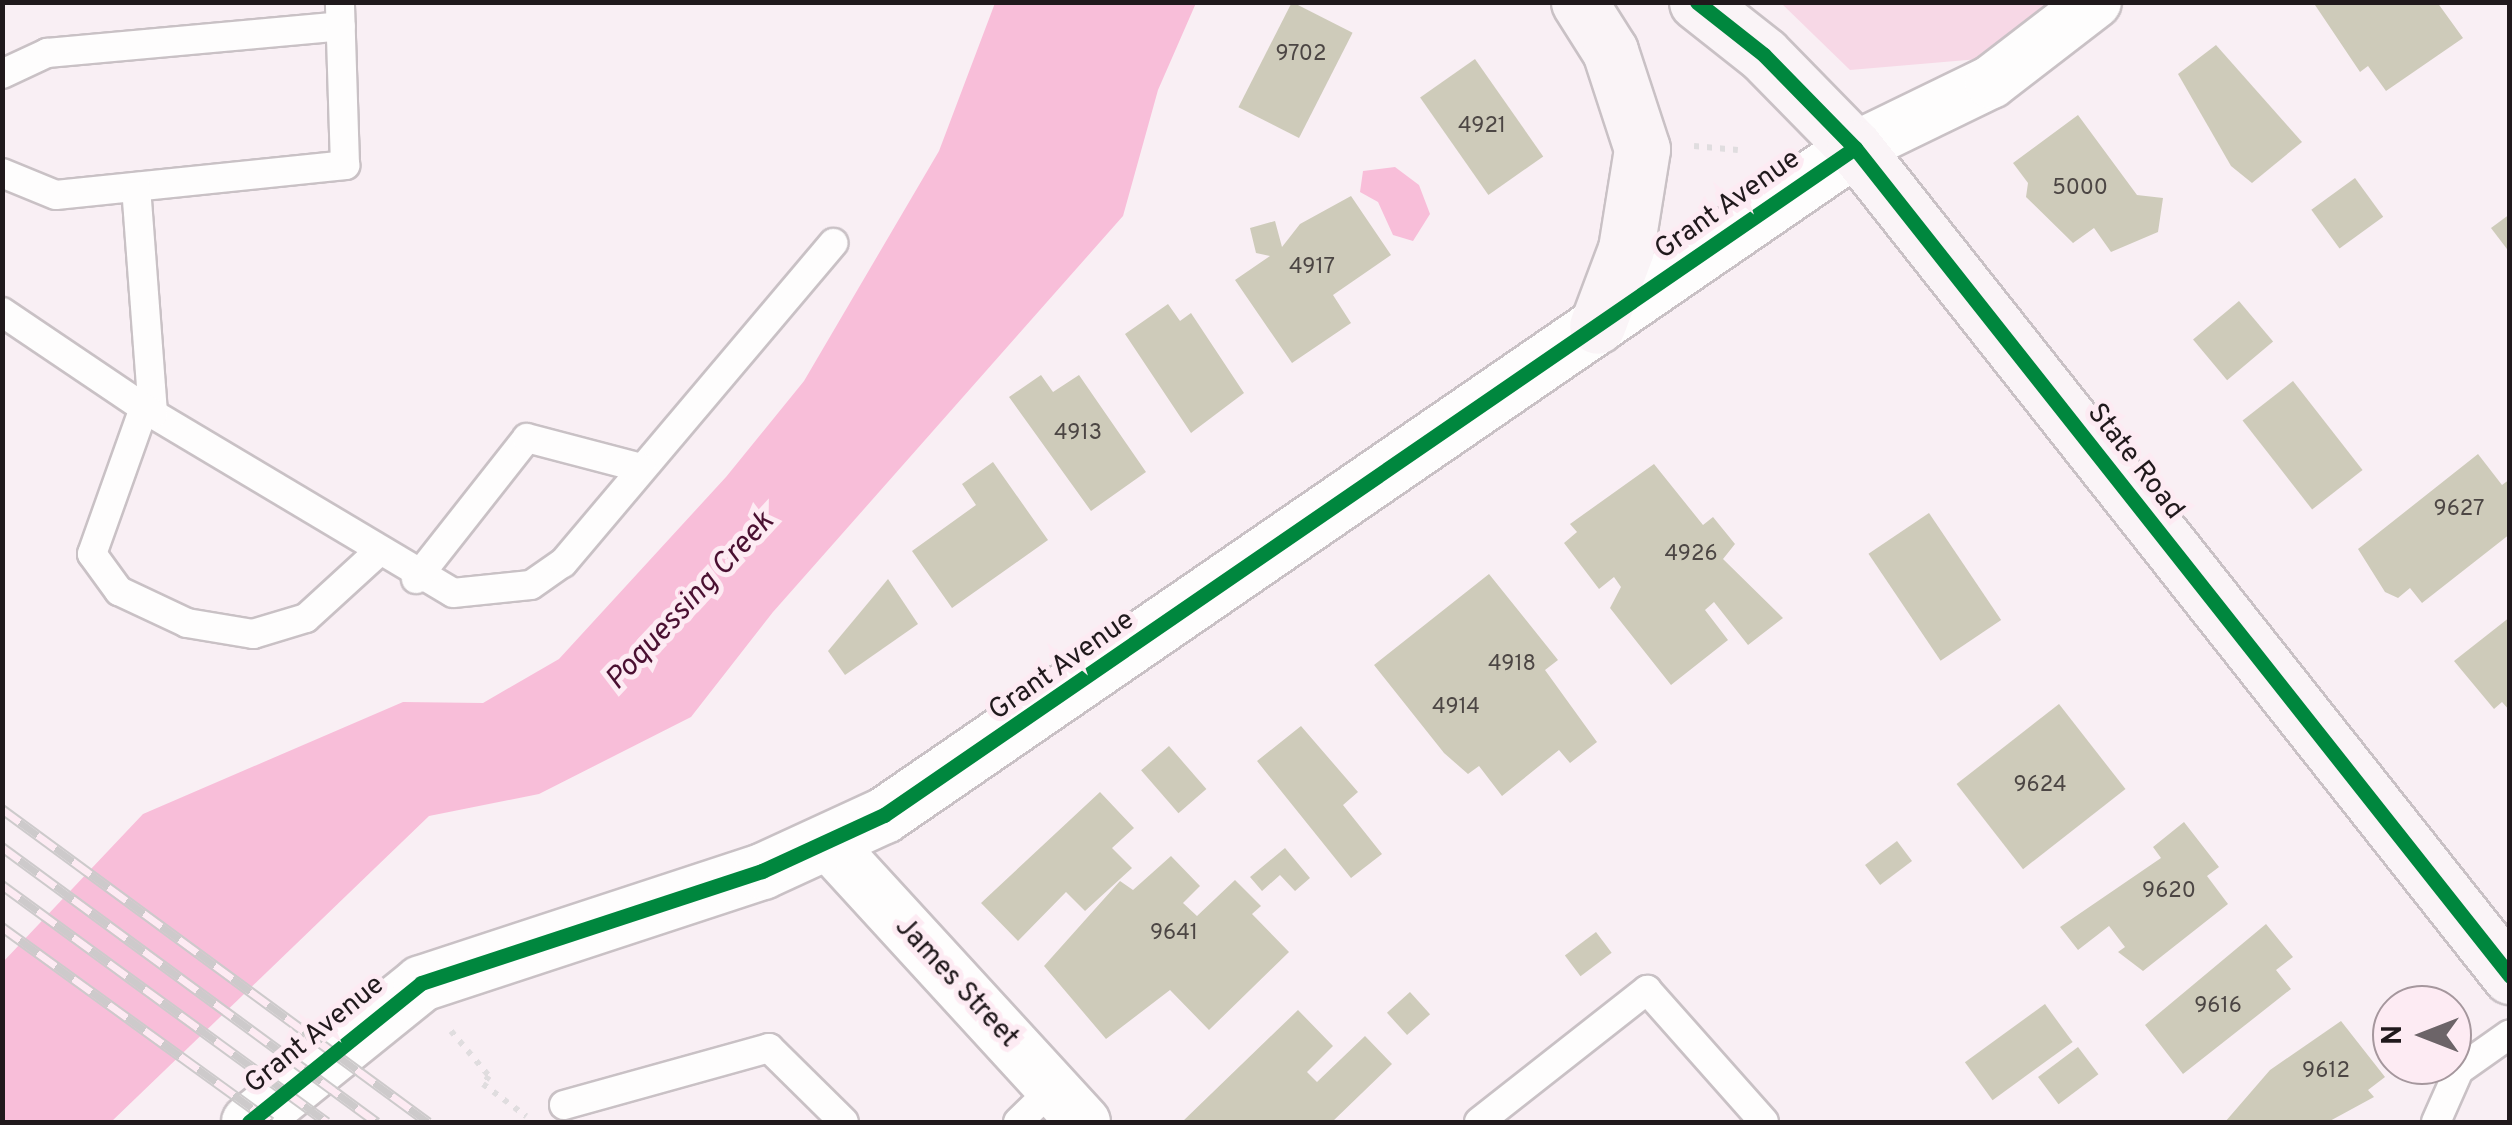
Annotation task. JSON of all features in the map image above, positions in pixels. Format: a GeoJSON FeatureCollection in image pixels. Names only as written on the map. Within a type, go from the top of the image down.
{"type":"FeatureCollection","features":[{"type":"Feature","properties":{"kind":"main road"},"geometry":{"type":"LineString","coordinates":[[1579,2],[1610,51],[1642,149],[1626,249],[1597,326]]}},
{"type":"Feature","properties":{"kind":"main road","name":"State Road"},"geometry":{"type":"LineString","coordinates":[[1697,2],[1764,54],[1855,148],[2510,976]]}},
{"type":"Feature","properties":{"kind":"street","name":"Grant Avenue"},"geometry":{"type":"LineString","coordinates":[[249,1122],[400,996],[470,962],[828,843],[948,776],[1855,148],[1992,82],[2095,2]]}},
{"type":"Feature","properties":{"kind":"street","name":"James Street"},"geometry":{"type":"LineString","coordinates":[[828,843],[1052,1111]]}},
{"type":"Feature","properties":{"kind":"lane"},"geometry":{"type":"LineString","coordinates":[[2,74],[47,53],[341,14],[345,166],[56,195],[2,173]]}},
{"type":"Feature","properties":{"kind":"lane"},"geometry":{"type":"LineString","coordinates":[[136,187],[148,411],[92,554],[119,591],[187,624],[253,634],[306,618],[376,554]]}},
{"type":"Feature","properties":{"kind":"lane"},"geometry":{"type":"LineString","coordinates":[[2,312],[148,411],[376,554],[416,578],[452,593],[531,584],[563,563],[833,243]]}},
{"type":"Feature","properties":{"kind":"lane"},"geometry":{"type":"LineString","coordinates":[[416,578],[527,438],[642,468]]}},
{"type":"Feature","properties":{"kind":"lane"},"geometry":{"type":"LineString","coordinates":[[1479,1122],[1647,990],[1764,1122]]}},
{"type":"Feature","properties":{"kind":"lane"},"geometry":{"type":"LineString","coordinates":[[2436,1122],[2460,1070],[2510,1034]]}},
{"type":"Feature","properties":{"kind":"lane"},"geometry":{"type":"LineString","coordinates":[[564,1104],[768,1048],[844,1122]]}},
{"type":"Feature","properties":{"kind":"path"},"geometry":{"type":"LineString","coordinates":[[400,996],[452,1032],[488,1076],[482,1084],[535,1122]]}},
{"type":"Feature","properties":{"kind":"shaded area"},"geometry":{"type":"Polygon","coordinates":[[[1781,3],[2062,3],[1979,59],[1850,70],[1781,3]]]}},
{"type":"Feature","properties":{"kind":"water","name":"Poquessing Creek"},"geometry":{"type":"Polygon","coordinates":[[[995,3],[1196,3],[1158,90],[1123,216],[773,612],[691,717],[539,794],[429,816],[111,1122],[3,1122],[3,962],[143,814],[403,702],[483,703],[559,659],[726,477],[804,381],[939,151],[995,3]]]}},
{"type":"Feature","properties":{"kind":"water"},"geometry":{"type":"Polygon","coordinates":[[[1395,167],[1419,185],[1430,214],[1413,241],[1393,235],[1378,202],[1360,192],[1363,171],[1395,167]]]}},
{"type":"Feature","properties":{"kind":"building"},"geometry":{"type":"Polygon","coordinates":[[[1292,2],[1353,33],[1299,138],[1238,107],[1292,2]]]}},
{"type":"Feature","properties":{"kind":"building"},"geometry":{"type":"Polygon","coordinates":[[[2313,2],[2437,2],[2463,38],[2386,91],[2368,66],[2360,72],[2313,2]]]}},
{"type":"Feature","properties":{"kind":"building"},"geometry":{"type":"Polygon","coordinates":[[[2216,45],[2302,142],[2252,183],[2231,166],[2178,74],[2216,45]]]}},
{"type":"Feature","properties":{"kind":"building"},"geometry":{"type":"Polygon","coordinates":[[[1475,59],[1543,156],[1488,195],[1420,97],[1475,59]]]}},
{"type":"Feature","properties":{"kind":"building"},"geometry":{"type":"Polygon","coordinates":[[[2078,115],[2137,195],[2163,198],[2158,232],[2111,252],[2094,228],[2073,243],[2026,197],[2028,183],[2013,163],[2078,115]]]}},
{"type":"Feature","properties":{"kind":"building"},"geometry":{"type":"Polygon","coordinates":[[[2355,178],[2383,217],[2340,249],[2311,210],[2355,178]]]}},
{"type":"Feature","properties":{"kind":"building"},"geometry":{"type":"Polygon","coordinates":[[[1351,196],[1391,255],[1333,295],[1351,323],[1292,363],[1235,280],[1270,256],[1256,253],[1250,228],[1275,221],[1282,247],[1300,224],[1351,196]]]}},
{"type":"Feature","properties":{"kind":"building"},"geometry":{"type":"Polygon","coordinates":[[[2510,214],[2510,253],[2491,228],[2510,214]]]}},
{"type":"Feature","properties":{"kind":"building"},"geometry":{"type":"Polygon","coordinates":[[[2239,301],[2273,342],[2227,380],[2193,340],[2239,301]]]}},
{"type":"Feature","properties":{"kind":"building"},"geometry":{"type":"Polygon","coordinates":[[[1168,304],[1180,321],[1191,313],[1244,393],[1191,433],[1125,334],[1168,304]]]}},
{"type":"Feature","properties":{"kind":"building"},"geometry":{"type":"Polygon","coordinates":[[[1041,375],[1053,392],[1079,375],[1146,472],[1091,511],[1009,397],[1041,375]]]}},
{"type":"Feature","properties":{"kind":"building"},"geometry":{"type":"Polygon","coordinates":[[[2293,381],[2363,470],[2312,509],[2243,420],[2293,381]]]}},
{"type":"Feature","properties":{"kind":"building"},"geometry":{"type":"Polygon","coordinates":[[[2478,454],[2502,485],[2510,479],[2510,534],[2422,603],[2410,588],[2398,598],[2385,592],[2358,549],[2478,454]]]}},
{"type":"Feature","properties":{"kind":"building"},"geometry":{"type":"Polygon","coordinates":[[[993,462],[1048,540],[952,608],[912,551],[976,505],[962,484],[993,462]]]}},
{"type":"Feature","properties":{"kind":"building"},"geometry":{"type":"Polygon","coordinates":[[[1654,464],[1703,525],[1713,517],[1735,544],[1723,559],[1783,618],[1748,645],[1714,602],[1705,610],[1728,640],[1671,685],[1610,608],[1621,587],[1614,577],[1599,589],[1564,543],[1577,532],[1570,524],[1654,464]]]}},
{"type":"Feature","properties":{"kind":"building"},"geometry":{"type":"Polygon","coordinates":[[[1929,513],[2001,620],[1941,661],[1868,554],[1929,513]]]}},
{"type":"Feature","properties":{"kind":"building"},"geometry":{"type":"Polygon","coordinates":[[[1489,574],[1558,660],[1545,670],[1597,742],[1570,763],[1559,750],[1502,796],[1479,766],[1468,774],[1444,753],[1374,665],[1489,574]]]}},
{"type":"Feature","properties":{"kind":"building"},"geometry":{"type":"Polygon","coordinates":[[[888,579],[918,624],[845,675],[828,651],[888,579]]]}},
{"type":"Feature","properties":{"kind":"building"},"geometry":{"type":"Polygon","coordinates":[[[2510,617],[2510,711],[2502,702],[2494,709],[2454,661],[2510,617]]]}},
{"type":"Feature","properties":{"kind":"building"},"geometry":{"type":"Polygon","coordinates":[[[2059,704],[2125,789],[2023,869],[1957,784],[2059,704]]]}},
{"type":"Feature","properties":{"kind":"building"},"geometry":{"type":"Polygon","coordinates":[[[1301,726],[1358,792],[1343,805],[1382,854],[1351,878],[1257,761],[1301,726]]]}},
{"type":"Feature","properties":{"kind":"building"},"geometry":{"type":"Polygon","coordinates":[[[1169,746],[1206,789],[1178,813],[1141,770],[1169,746]]]}},
{"type":"Feature","properties":{"kind":"building"},"geometry":{"type":"Polygon","coordinates":[[[1100,792],[1134,828],[1112,848],[1132,868],[1085,911],[1066,892],[1018,941],[981,903],[1100,792]]]}},
{"type":"Feature","properties":{"kind":"building"},"geometry":{"type":"Polygon","coordinates":[[[2184,822],[2219,867],[2207,876],[2228,904],[2143,971],[2118,952],[2125,947],[2109,926],[2078,950],[2060,927],[2161,858],[2153,847],[2184,822]]]}},
{"type":"Feature","properties":{"kind":"building"},"geometry":{"type":"Polygon","coordinates":[[[1897,841],[1912,861],[1880,885],[1865,865],[1897,841]]]}},
{"type":"Feature","properties":{"kind":"building"},"geometry":{"type":"Polygon","coordinates":[[[1285,848],[1310,878],[1295,891],[1280,875],[1262,891],[1250,877],[1285,848]]]}},
{"type":"Feature","properties":{"kind":"building"},"geometry":{"type":"Polygon","coordinates":[[[1171,856],[1200,886],[1183,903],[1197,916],[1235,880],[1261,906],[1252,914],[1289,952],[1209,1030],[1170,990],[1106,1039],[1044,966],[1120,881],[1133,890],[1171,856]]]}},
{"type":"Feature","properties":{"kind":"building"},"geometry":{"type":"Polygon","coordinates":[[[2266,924],[2293,957],[2276,970],[2291,989],[2183,1074],[2145,1025],[2266,924]]]}},
{"type":"Feature","properties":{"kind":"building"},"geometry":{"type":"Polygon","coordinates":[[[1596,932],[1612,953],[1581,976],[1565,955],[1596,932]]]}},
{"type":"Feature","properties":{"kind":"building"},"geometry":{"type":"Polygon","coordinates":[[[1410,992],[1430,1014],[1407,1035],[1387,1013],[1410,992]]]}},
{"type":"Feature","properties":{"kind":"building"},"geometry":{"type":"Polygon","coordinates":[[[2045,1004],[2073,1042],[1993,1100],[1965,1062],[2045,1004]]]}},
{"type":"Feature","properties":{"kind":"building"},"geometry":{"type":"Polygon","coordinates":[[[1298,1010],[1333,1046],[1307,1072],[1317,1082],[1365,1036],[1392,1064],[1332,1122],[1182,1122],[1298,1010]]]}},
{"type":"Feature","properties":{"kind":"building"},"geometry":{"type":"Polygon","coordinates":[[[2341,1021],[2372,1060],[2375,1085],[2368,1090],[2374,1097],[2328,1122],[2225,1122],[2270,1070],[2341,1021]]]}},
{"type":"Feature","properties":{"kind":"building"},"geometry":{"type":"Polygon","coordinates":[[[2078,1047],[2098,1074],[2059,1104],[2038,1077],[2078,1047]]]}},
{"type":"Feature","properties":{"kind":"railway"},"geometry":{"type":"LineString","coordinates":[[2,809],[428,1122]]}},
{"type":"Feature","properties":{"kind":"railway"},"geometry":{"type":"LineString","coordinates":[[2,847],[377,1122]]}},
{"type":"Feature","properties":{"kind":"railway"},"geometry":{"type":"LineString","coordinates":[[2,885],[327,1122]]}},
{"type":"Feature","properties":{"kind":"railway"},"geometry":{"type":"LineString","coordinates":[[2,927],[271,1122]]}},
{"type":"Feature","properties":{"kind":"cycle path"},"geometry":{"type":"LineString","coordinates":[[1697,2],[1764,55],[1855,148],[2510,976]]}},
{"type":"Feature","properties":{"kind":"cycle path"},"geometry":{"type":"LineString","coordinates":[[249,1122],[421,983],[762,871],[884,815],[1855,148]]}}]}
